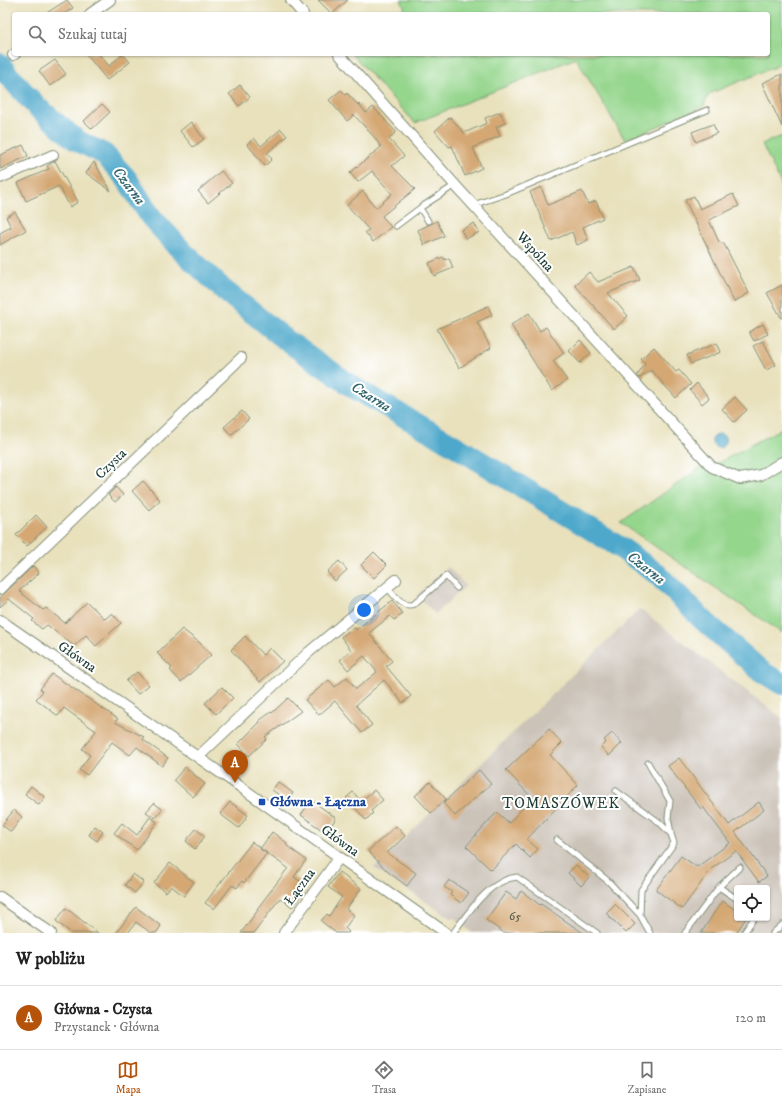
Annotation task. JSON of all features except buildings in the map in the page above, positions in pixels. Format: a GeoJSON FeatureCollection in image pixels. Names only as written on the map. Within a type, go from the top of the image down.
{"type":"FeatureCollection","features":[{"type":"Feature","properties":{"kind":"street"},"geometry":{"type":"LineString","coordinates":[[93,12],[110,0]]}},
{"type":"Feature","properties":{"kind":"street"},"geometry":{"type":"LineString","coordinates":[[291,0],[301,12]]}},
{"type":"Feature","properties":{"kind":"street","name":"Wspólna"},"geometry":{"type":"LineString","coordinates":[[341,56],[473,205],[712,467],[740,479],[760,475],[782,462]]}},
{"type":"Feature","properties":{"kind":"street"},"geometry":{"type":"LineString","coordinates":[[0,178],[53,156]]}},
{"type":"Feature","properties":{"kind":"street","name":"Czysta"},"geometry":{"type":"LineString","coordinates":[[0,589],[241,358]]}},
{"type":"Feature","properties":{"kind":"street"},"geometry":{"type":"LineString","coordinates":[[198,757],[309,652],[396,580]]}},
{"type":"Feature","properties":{"kind":"street","name":"Główna"},"geometry":{"type":"LineString","coordinates":[[0,620],[198,757],[446,933]]}},
{"type":"Feature","properties":{"kind":"street","name":"Łączna"},"geometry":{"type":"LineString","coordinates":[[284,933],[339,858]]}},
{"type":"Feature","properties":{"kind":"street"},"geometry":{"type":"LineString","coordinates":[[0,897],[48,932]]}},
{"type":"Feature","properties":{"kind":"lane"},"geometry":{"type":"LineString","coordinates":[[473,205],[513,191],[708,110]]}},
{"type":"Feature","properties":{"kind":"lane"},"geometry":{"type":"LineString","coordinates":[[396,226],[455,185]]}},
{"type":"Feature","properties":{"kind":"lane"},"geometry":{"type":"LineString","coordinates":[[420,208],[428,221]]}},
{"type":"Feature","properties":{"kind":"lane"},"geometry":{"type":"LineString","coordinates":[[387,587],[400,602],[410,606],[446,576],[457,588]]}},
{"type":"Feature","properties":{"kind":"lane"},"geometry":{"type":"LineString","coordinates":[[640,915],[640,890],[674,843],[668,818],[670,801],[648,763]]}},
{"type":"Feature","properties":{"kind":"lane"},"geometry":{"type":"LineString","coordinates":[[616,791],[659,822],[671,834]]}},
{"type":"Feature","properties":{"kind":"lane"},"geometry":{"type":"LineString","coordinates":[[557,840],[608,881],[640,915],[650,933]]}},
{"type":"Feature","properties":{"kind":"lane"},"geometry":{"type":"LineString","coordinates":[[685,933],[719,887],[740,867]]}},
{"type":"Feature","properties":{"kind":"lane"},"geometry":{"type":"LineString","coordinates":[[453,933],[488,892],[506,878],[517,877],[597,933]]}},
{"type":"Feature","properties":{"kind":"lane"},"geometry":{"type":"LineString","coordinates":[[719,887],[734,897]]}},
{"type":"Feature","properties":{"kind":"lane"},"geometry":{"type":"LineString","coordinates":[[744,933],[752,921]]}},
{"type":"Feature","properties":{"kind":"lane"},"geometry":{"type":"LineString","coordinates":[[773,933],[782,925]]}},
{"type":"Feature","properties":{"kind":"shaded area"},"geometry":{"type":"Polygon","coordinates":[[[448,567],[466,586],[435,614],[417,595],[448,567]]]}},
{"type":"Feature","properties":{"kind":"shaded area"},"geometry":{"type":"Polygon","coordinates":[[[640,609],[782,718],[782,933],[472,933],[455,918],[452,919],[374,868],[640,609]]]}},
{"type":"Feature","properties":{"kind":"green space"},"geometry":{"type":"Polygon","coordinates":[[[401,0],[782,0],[782,64],[709,94],[703,107],[625,140],[576,58],[415,123],[354,56],[770,56],[770,12],[399,12],[405,9],[401,0]]]}},
{"type":"Feature","properties":{"kind":"green space"},"geometry":{"type":"Polygon","coordinates":[[[782,136],[782,186],[762,144],[782,136]]]}},
{"type":"Feature","properties":{"kind":"green space"},"geometry":{"type":"Polygon","coordinates":[[[782,428],[782,633],[621,523],[700,468],[720,462],[782,428]]]}},
{"type":"Feature","properties":{"kind":"water"},"geometry":{"type":"Polygon","coordinates":[[[716,434],[722,434],[726,438],[726,444],[722,448],[716,448],[712,444],[712,438],[716,434]]]}},
{"type":"Feature","properties":{"kind":"waterway","name":"Czarna"},"geometry":{"type":"LineString","coordinates":[[0,64],[37,107],[76,140],[104,154],[126,178],[151,217],[183,252],[225,291],[290,343],[356,389],[452,444],[621,548],[657,574],[703,620],[761,671],[782,684]]}},
{"type":"Feature","properties":{"kind":"place","name":"Główna - Czysta"},"geometry":{"type":"Point","coordinates":[235,783]}},
{"type":"Feature","properties":{"kind":"place","name":"Główna - Łączna"},"geometry":{"type":"Point","coordinates":[262,802]}},
{"type":"Feature","properties":{"kind":"district","name":"TOMASZÓWEK"},"geometry":{"type":"Point","coordinates":[561,803]}}]}
